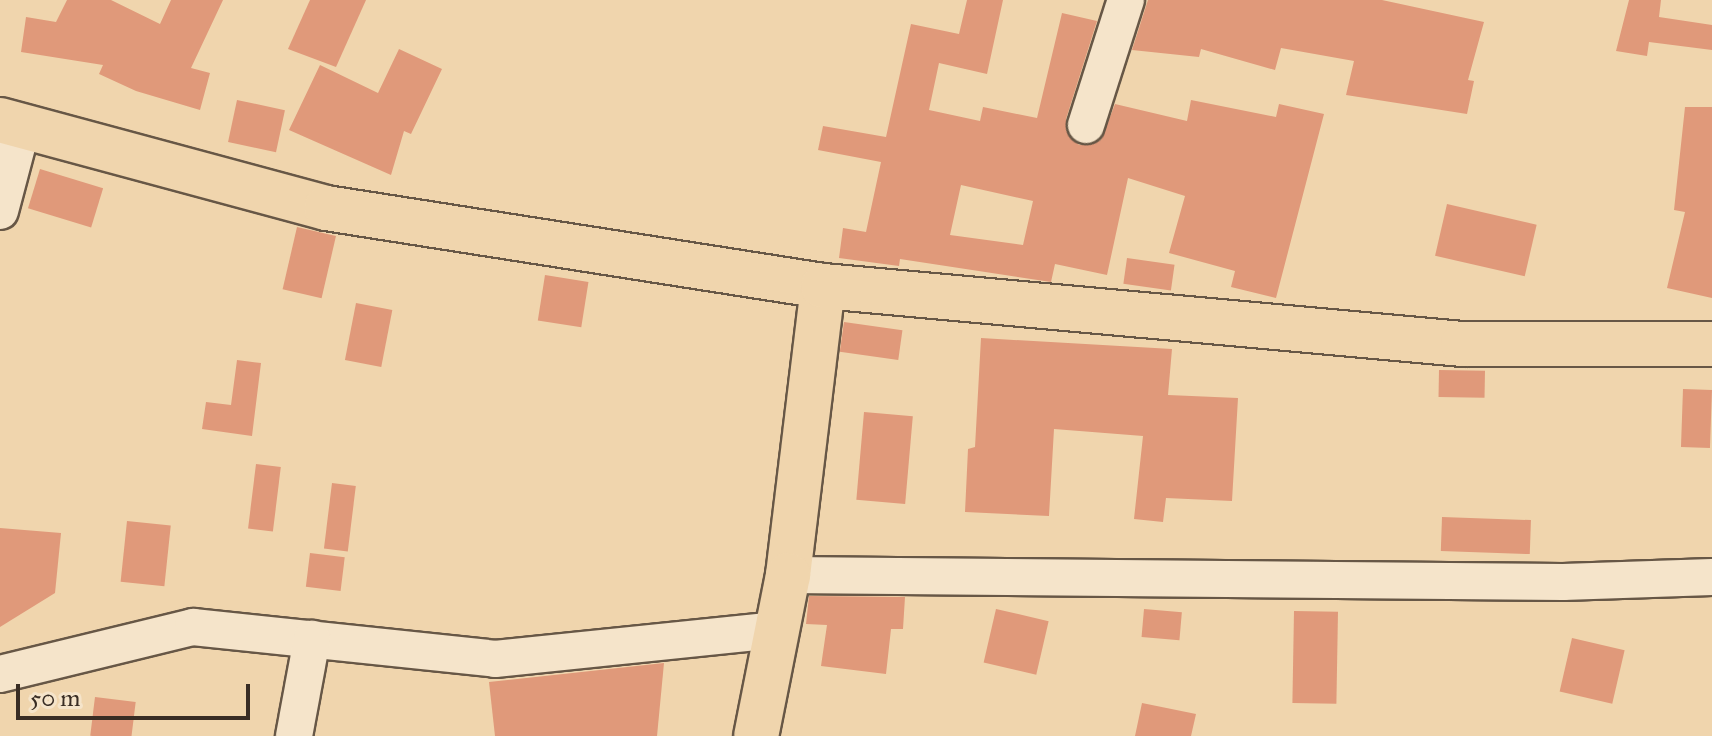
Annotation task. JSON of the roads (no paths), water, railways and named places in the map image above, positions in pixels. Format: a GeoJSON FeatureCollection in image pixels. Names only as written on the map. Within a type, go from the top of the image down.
{"type":"FeatureCollection","features":[{"type":"Feature","properties":{"kind":"main road"},"geometry":{"type":"LineString","coordinates":[[11,124],[326,208],[823,286],[1463,344],[1712,344]]}},
{"type":"Feature","properties":{"kind":"main road"},"geometry":{"type":"LineString","coordinates":[[756,736],[788,575],[823,286]]}},
{"type":"Feature","properties":{"kind":"street"},"geometry":{"type":"LineString","coordinates":[[1086,125],[1126,0]]}},
{"type":"Feature","properties":{"kind":"street"},"geometry":{"type":"LineString","coordinates":[[0,211],[11,124]]}},
{"type":"Feature","properties":{"kind":"street"},"geometry":{"type":"LineString","coordinates":[[788,575],[1563,582],[1712,577]]}},
{"type":"Feature","properties":{"kind":"street"},"geometry":{"type":"LineString","coordinates":[[0,674],[193,627],[495,659],[778,630]]}},
{"type":"Feature","properties":{"kind":"street"},"geometry":{"type":"LineString","coordinates":[[294,736],[312,639]]}}]}
